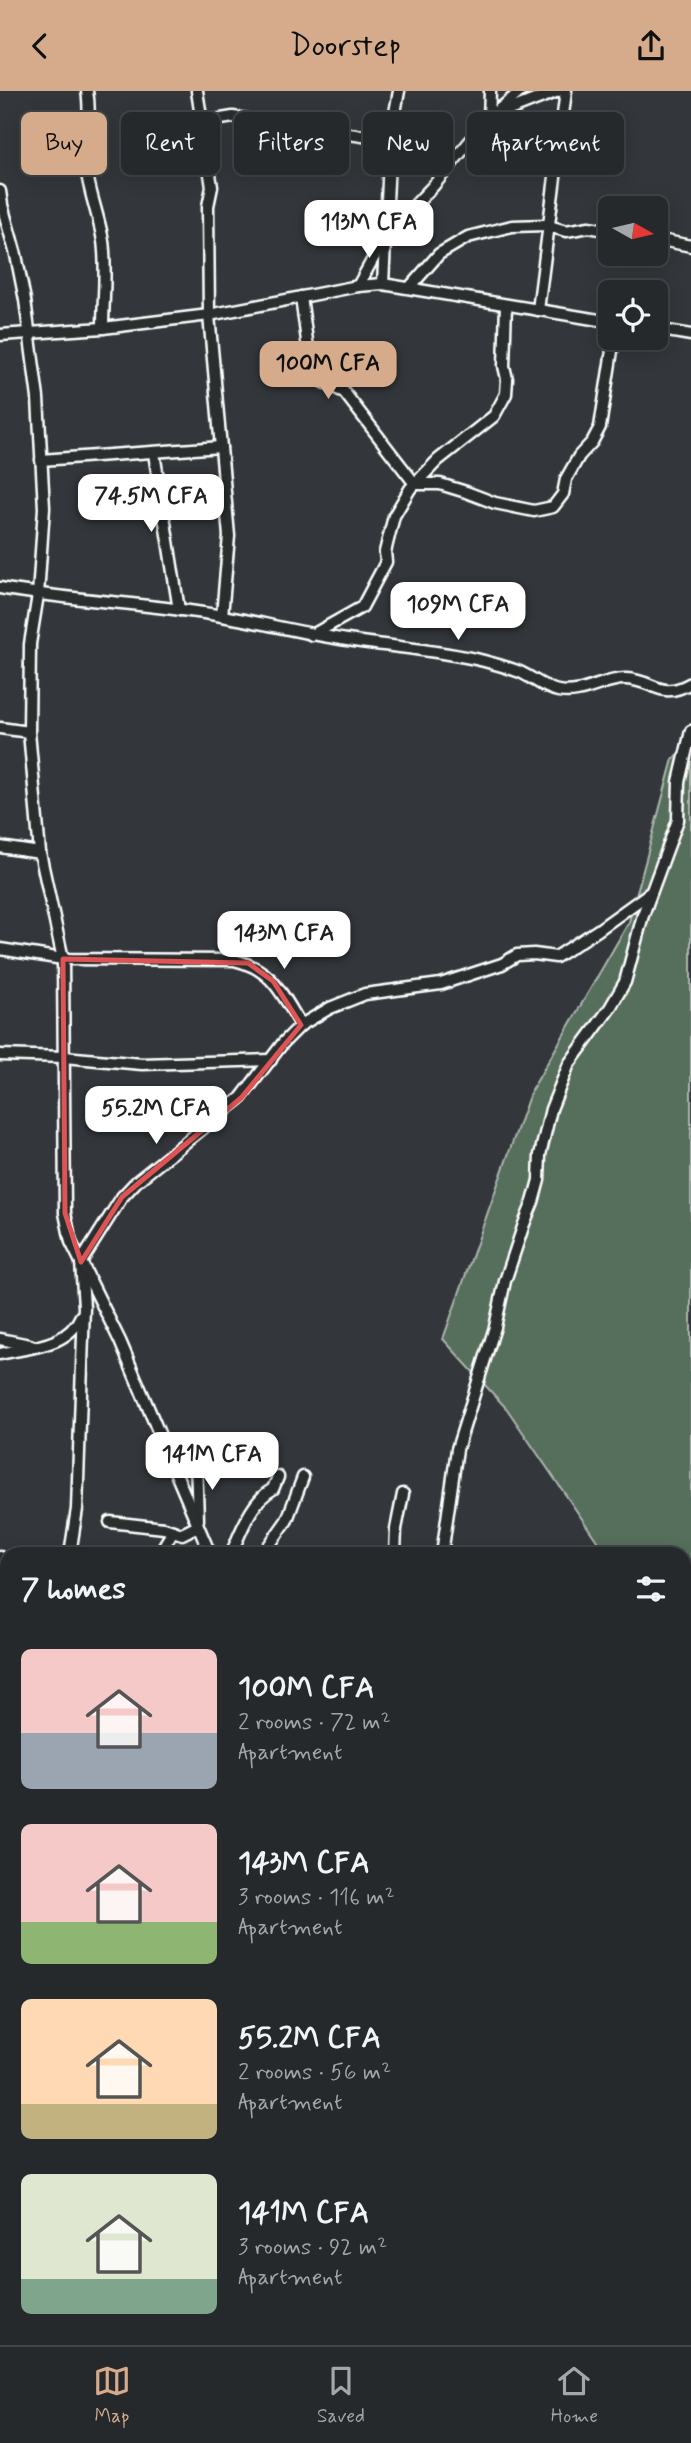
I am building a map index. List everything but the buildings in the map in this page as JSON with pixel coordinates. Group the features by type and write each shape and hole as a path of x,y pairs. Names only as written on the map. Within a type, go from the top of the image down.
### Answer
{"street":[{"path":"87,91 90,113 86,165 105,258 103,328"},
{"path":"197,91 201,112"},
{"path":"395,112 399,91"},
{"path":"489,112 490,91"},
{"path":"495,112 521,91"},
{"path":"502,112 558,91"},
{"path":"538,310 566,91"},
{"path":"220,119 233,117 363,136"},
{"path":"358,286 385,237 467,144"},
{"path":"210,175 209,315 229,536 222,616"},
{"path":"383,284 388,175"},
{"path":"0,191 1,205 16,255 38,398 44,508 38,594 30,644 29,732 40,853 63,959 65,1213 71,1242 120,1341 207,1547"},
{"path":"410,287 439,254 468,237 512,226 549,226 566,231 589,227 598,229"},
{"path":"668,241 691,246"},
{"path":"0,335 103,328 209,315 358,286 383,284 598,320"},
{"path":"301,297 311,370 320,380 344,392 415,484"},
{"path":"312,635 362,607 386,562 385,552 394,516 415,484 439,460 494,416 506,394 506,305"},
{"path":"668,331 691,335"},
{"path":"415,484 440,484 495,503 534,511 553,506 563,494 566,479 579,456 592,442 600,427 612,350"},
{"path":"41,460 221,447"},
{"path":"154,453 179,610"},
{"path":"0,588 222,616 312,635 483,661 521,673 559,691 583,689 622,678 664,691 672,691 691,683"},
{"path":"0,728 29,732"},
{"path":"443,1547 457,1449 495,1327 505,1281 533,1202 551,1109 569,1065 610,1008 625,982 651,892 678,820 679,782 691,731"},
{"path":"0,847 40,853"},
{"path":"70,1547 77,1509 84,1307 80,1262 122,1197 137,1181 241,1098 283,1043 301,1025 330,1008 365,994 441,984 502,964 517,955 556,957 651,892"},
{"path":"0,949 63,959 234,960 248,963 261,969 273,981 301,1025"},
{"path":"0,1055 142,1064 271,1060"},
{"path":"0,1354 48,1344 65,1337 75,1327 84,1307"},
{"path":"0,1339 34,1346"},
{"path":"196,1460 198,1525"},
{"path":"234,1547 249,1515 265,1494 273,1489 278,1477"},
{"path":"268,1547 287,1520 303,1477"},
{"path":"395,1547 396,1529 404,1494"},
{"path":"110,1522 182,1534 198,1525"},
{"path":"163,1547 173,1531"}],"highlighted area":[{"path":"63,959 248,963 273,981 301,1025 241,1098 122,1197 81,1262 65,1213"}],"green space":[{"path":"691,739 691,1547 601,1547 507,1409 443,1339 530,1093 629,922 673,759"}]}
